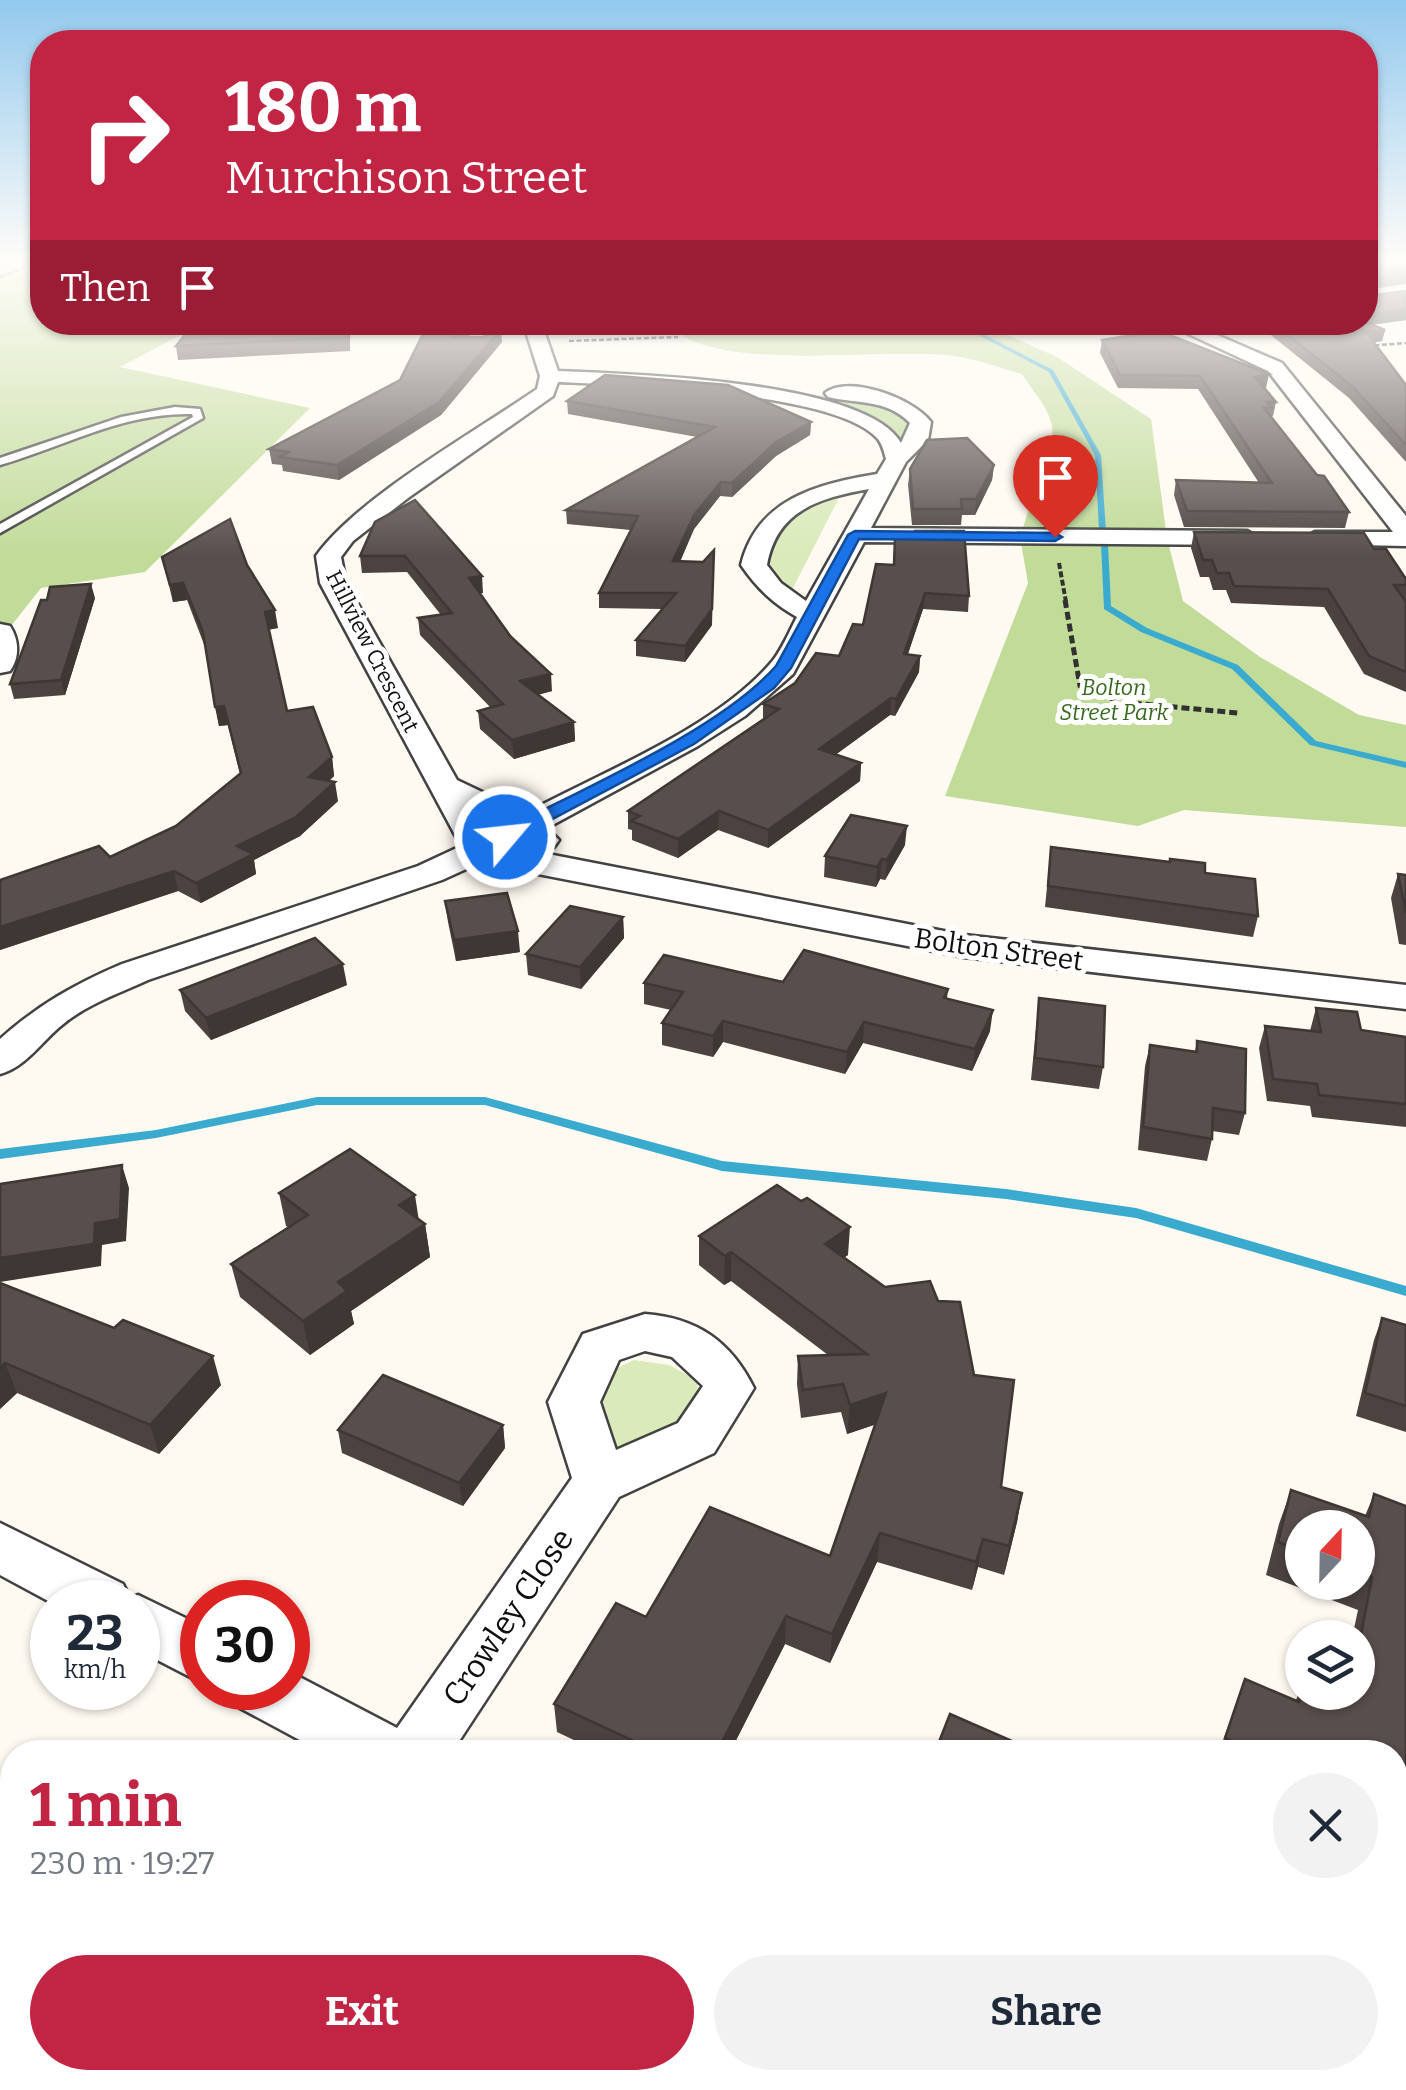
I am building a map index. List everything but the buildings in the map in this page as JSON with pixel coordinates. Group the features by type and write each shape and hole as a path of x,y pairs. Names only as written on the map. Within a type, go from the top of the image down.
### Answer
{"street":[{"path":"0,1061 51,1014 134,972 364,896 484,848 688,740 736,710 783,668 891,470 921,430 921,422 907,408 856,394 772,395 550,376 546,361"},
{"path":"1257,361 1274,368 1406,532"},
{"name":"Hillview Crescent","path":"484,848 464,828 446,787 333,583 328,556 344,536 400,493 532,404 546,392 550,376"},
{"path":"772,395 874,424 890,440 891,470"},
{"path":"811,614 780,598 767,586 754,565 760,536 784,511 891,470"},
{"path":"855,535 1406,539"},
{"path":"0,632 4,647 0,665"},
{"path":"446,787 525,826"},
{"name":"Bolton Street","path":"525,826 553,849 597,873"},
{"name":"Bolton Street","path":"484,848 507,858 964,946 1406,996"},
{"name":"Crowley Close","path":"425,1740 600,1481"},
{"path":"0,1547 62,1580"},
{"path":"302,1710 358,1740"}],"lane":[{"path":"0,462 148,414 175,408 196,410 198,418 0,529"}],"path":[{"path":"1055,537 1080,686 1121,702 1238,713"}],"green space":[{"path":"0,361 132,361 120,367 310,408 145,572 41,588 0,640"},
{"name":"Bolton Street Park","path":"976,361 1062,361 1151,419 1167,538 1183,601 1260,657 1359,715 1406,725 1406,827 1184,810 1138,826 945,796 1028,583 1020,537 1052,428 1047,412 1022,374"},
{"path":"840,395 892,409 913,427 910,440 896,446 898,437 879,422 802,396"},
{"path":"843,490 792,590 770,582 760,558 794,511"},
{"path":"634,1360 669,1365 697,1380 699,1409 680,1430 611,1456 594,1409 605,1374"}],"waterway":[{"path":"1030,361 1051,371 1098,455 1103,530"},
{"path":"1104,545 1107,607 1144,630 1235,667 1313,743 1406,765"},
{"path":"0,1154 156,1134 317,1101 485,1101 722,1166 1006,1194 1136,1213 1406,1291"}],"route":[{"path":"505,837 688,740 768,684 783,668 855,535 1055,537"}]}
